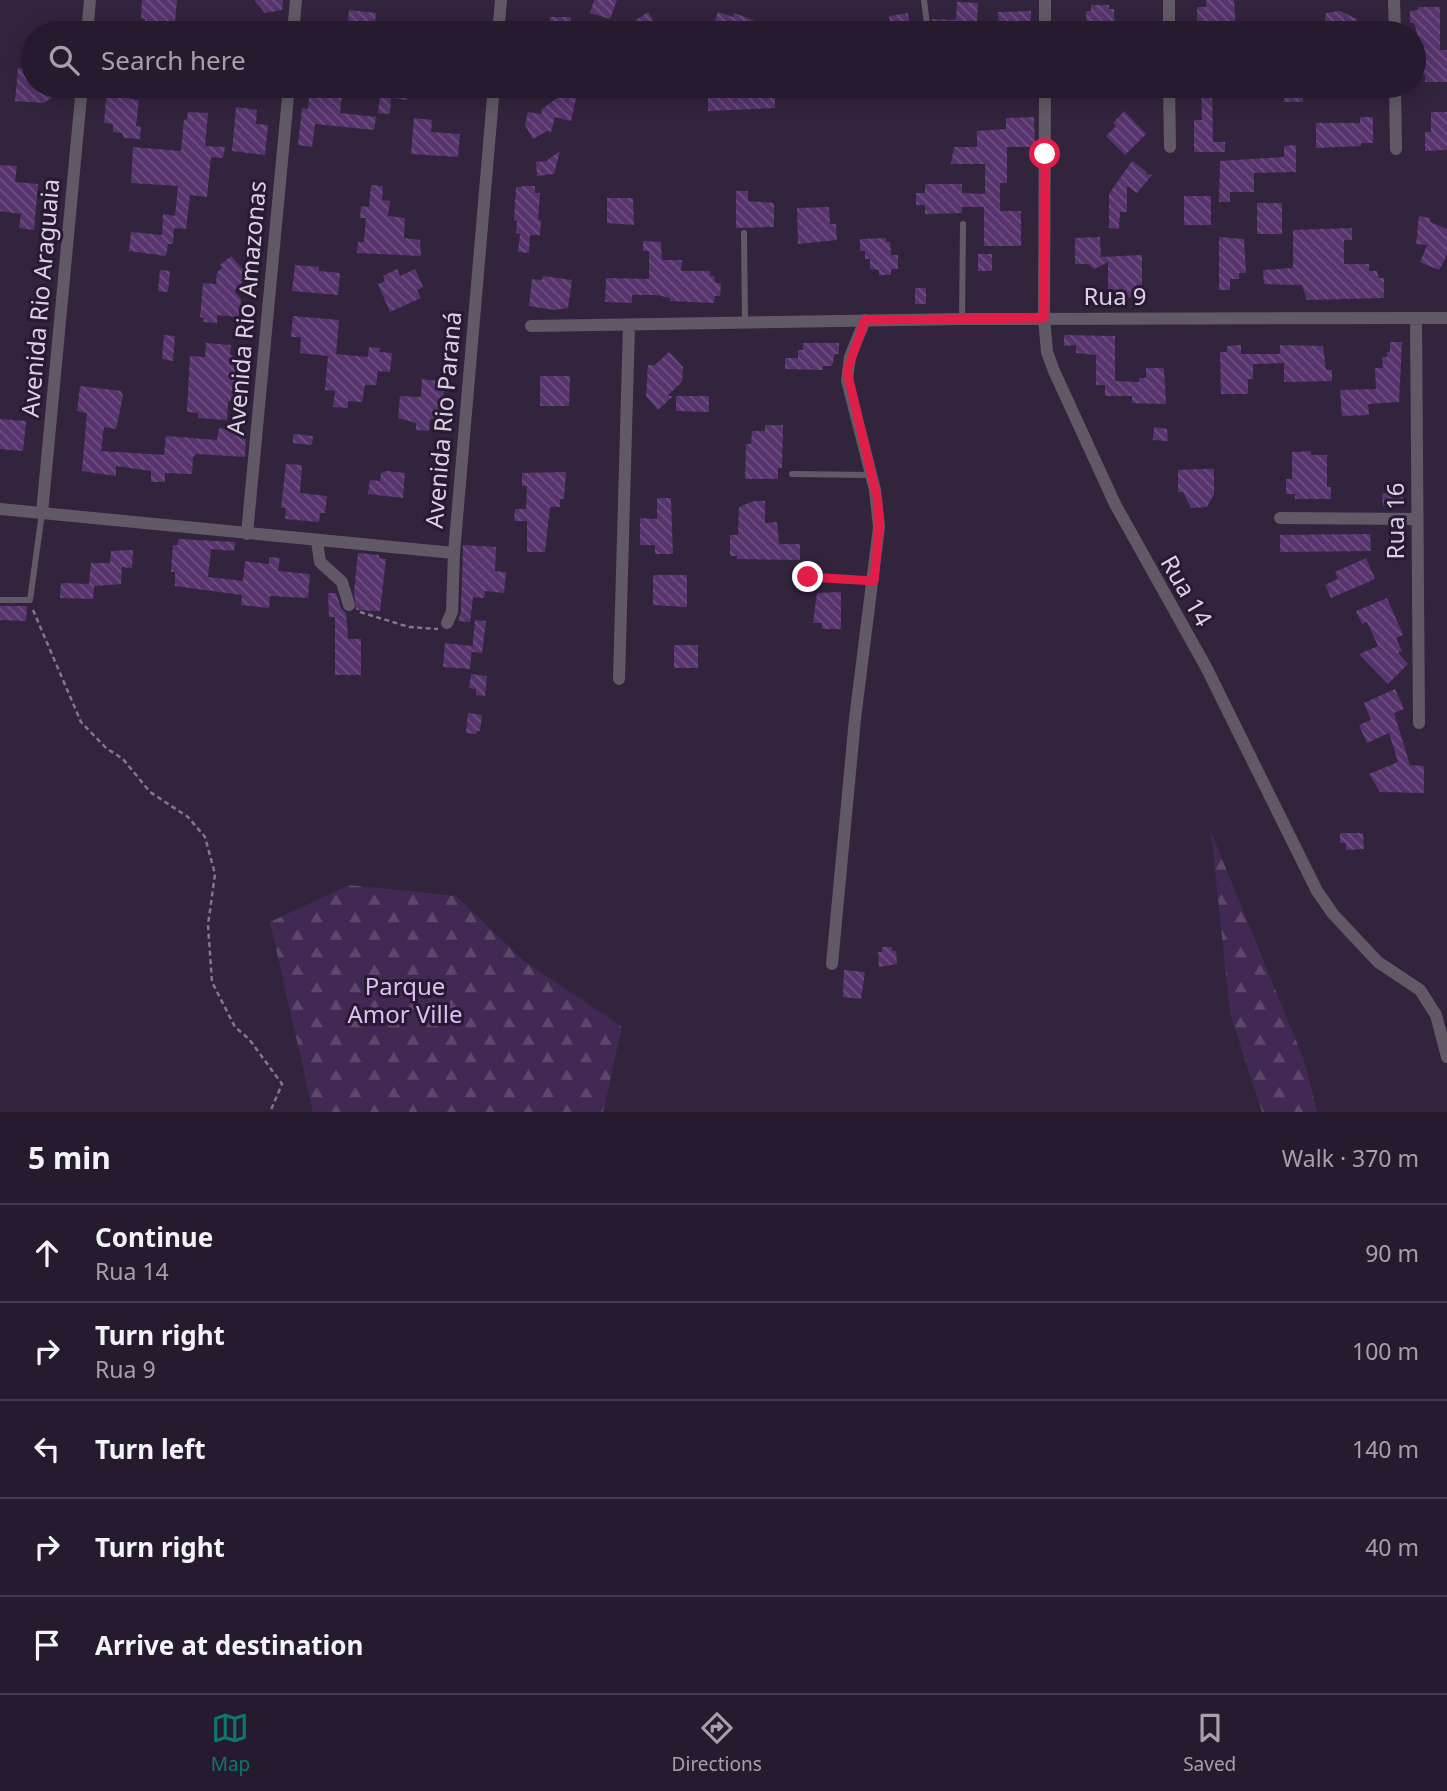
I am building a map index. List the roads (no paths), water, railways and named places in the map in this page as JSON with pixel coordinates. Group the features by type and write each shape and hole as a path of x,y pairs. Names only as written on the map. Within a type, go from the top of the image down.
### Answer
{"street":[{"path":"88,21 90,0"},
{"path":"294,21 296,0"},
{"path":"499,21 501,0"},
{"path":"1045,0 1045,21"},
{"path":"1169,0 1169,21"},
{"path":"1394,0 1395,21"},
{"name":"Avenida Rio Araguaia","path":"42,513 81,98"},
{"name":"Avenida Rio Amazonas","path":"247,534 288,98"},
{"name":"Avenida Rio Paraná","path":"0,509 454,553 493,98"},
{"name":"Rua 14","path":"1045,98 1044,318 1047,352 1054,371 1115,504 1206,667 1317,891 1333,914 1378,962 1420,990 1436,1015 1447,1057"},
{"path":"1169,98 1170,147"},
{"path":"1395,98 1396,149"},
{"name":"Rua 9","path":"531,326 1044,318 1447,318"},
{"name":"Rua 16","path":"1416,318 1419,723"},
{"path":"832,964 855,719 874,581 879,514 847,371 865,320"},
{"path":"619,679 629,325"},
{"path":"1280,518 1416,519"},
{"path":"317,541 320,562 342,582 349,605"},
{"path":"447,624 452,612 454,553"}],"lane":[{"path":"924,0 927,21"},
{"path":"962,319 963,224"},
{"path":"744,233 745,322"},
{"path":"792,474 872,475"},
{"path":"0,600 30,600 42,513"},
{"path":"808,577 874,581"}],"park label":[{"name":"Parque Amor Ville","path":"405,1001"}]}
